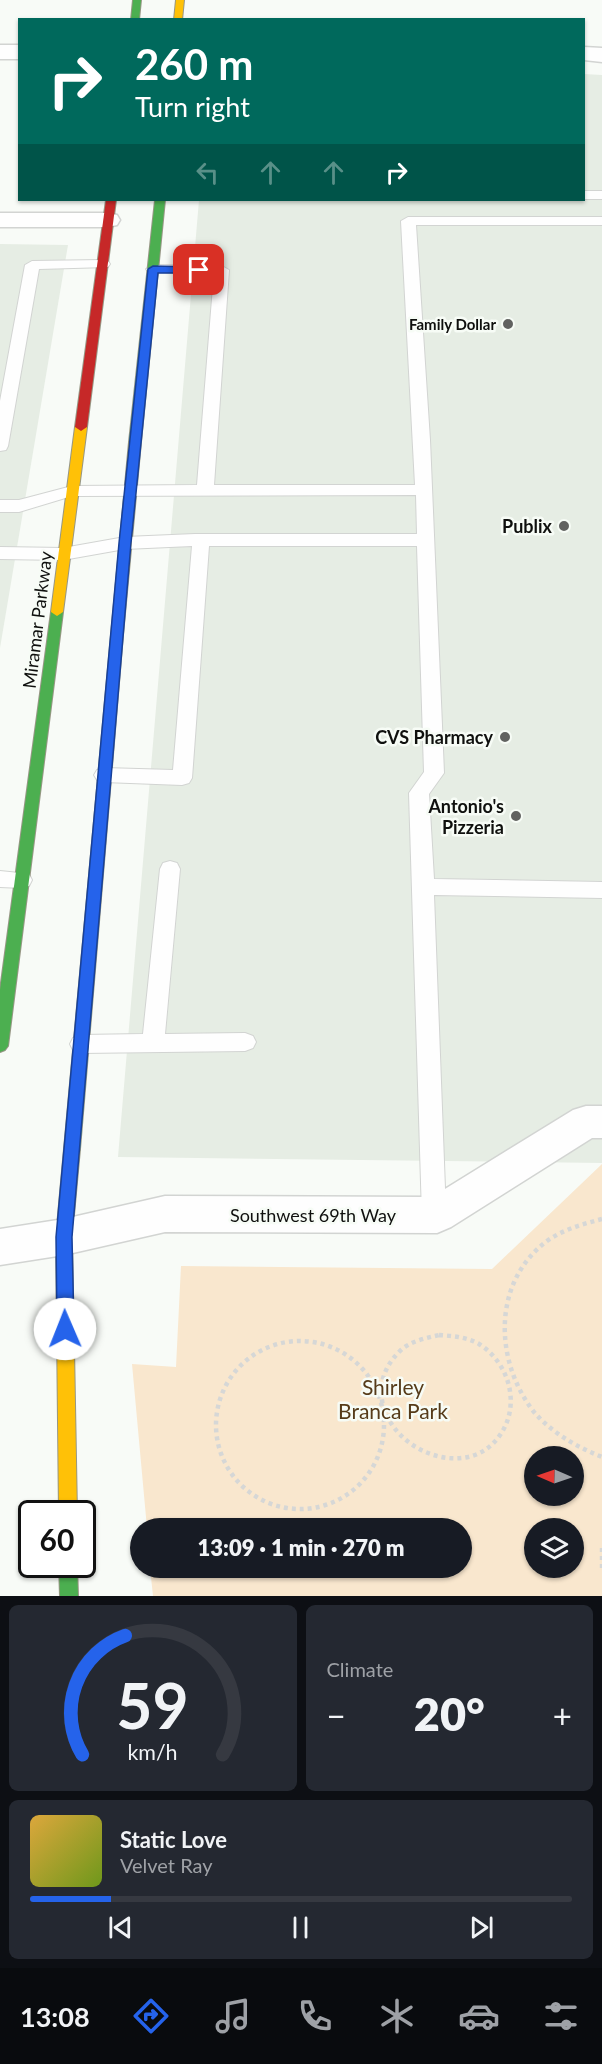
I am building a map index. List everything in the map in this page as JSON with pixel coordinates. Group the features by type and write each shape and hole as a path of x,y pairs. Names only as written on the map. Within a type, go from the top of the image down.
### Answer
{"main road":[{"path":"135,18 137,0"},
{"path":"178,18 180,0"},
{"path":"68,1500 64,1237 125,543 160,201"},
{"name":"Miramar Parkway","path":"0,1046 110,210"},
{"path":"68,1578 69,1596"}],"street":[{"path":"0,52 18,52"},
{"path":"585,54 602,55"},
{"path":"0,220 110,210"},
{"path":"434,1215 586,1122 602,1122"},
{"name":"Southwest 69th Way","path":"0,1247 64,1237 165,1214 434,1215"}],"lane":[{"path":"585,195 602,195"},
{"path":"434,1215 419,793 434,773 424,490 408,220 602,221"},
{"path":"0,446 32,265 102,264"},
{"path":"153,269 222,270 204,489"},
{"path":"0,506 19,506 72,491 130,489 424,490"},
{"path":"0,554 63,554 125,543 425,540"},
{"path":"104,775 182,778 201,541"},
{"path":"153,1044 170,869"},
{"path":"0,879 21,879"},
{"path":"424,887 602,890"},
{"path":"81,1044 245,1042"}],"path":[{"path":"602,1219 585,1221 549,1238 523,1263 506,1298 502,1337 510,1377 512,1399 509,1419 500,1437 484,1451 465,1459 444,1460 423,1455 405,1443 391,1426 383,1408 383,1401 369,1376 348,1356 322,1344 294,1342 266,1349 242,1364 225,1386 215,1413 216,1442 228,1469 245,1488 268,1502 294,1508 321,1506 346,1497 366,1479 380,1457 387,1428 383,1408 382,1387 388,1367 401,1350 418,1340 439,1335 460,1336 481,1345 497,1360 510,1377 536,1414 572,1445 602,1457"},
{"path":"602,1548 602,1569"}],"shaded area":[{"path":"585,74 602,75 602,1163 118,1157 199,201 585,201"},
{"path":"0,244 68,245 0,648"}],"green space":[{"name":"Shirley Branca Park","path":"602,1164 602,1596 153,1596 151,1578 472,1578 472,1518 146,1518 132,1364 176,1367 181,1266 492,1269"}],"traffic: fast":[{"path":"135,18 137,0"},
{"path":"135,442 160,201"},
{"path":"0,1046 57,612"},
{"path":"72,1149 117,635"},
{"path":"68,1578 69,1596"}],"traffic: slow":[{"path":"178,18 180,0"},
{"path":"57,612 81,427"},
{"path":"117,635 135,442"},
{"path":"68,1500 64,1237 72,1149"}],"traffic: jam":[{"path":"81,427 111,201"}],"place":[{"name":"Family Dollar","path":"508,324"},
{"name":"Publix","path":"564,526"},
{"name":"CVS Pharmacy","path":"505,737"},
{"name":"Antonio's Pizzeria","path":"516,816"}],"route":[{"path":"65,1329 64,1237 125,543 153,269 199,270"}]}
